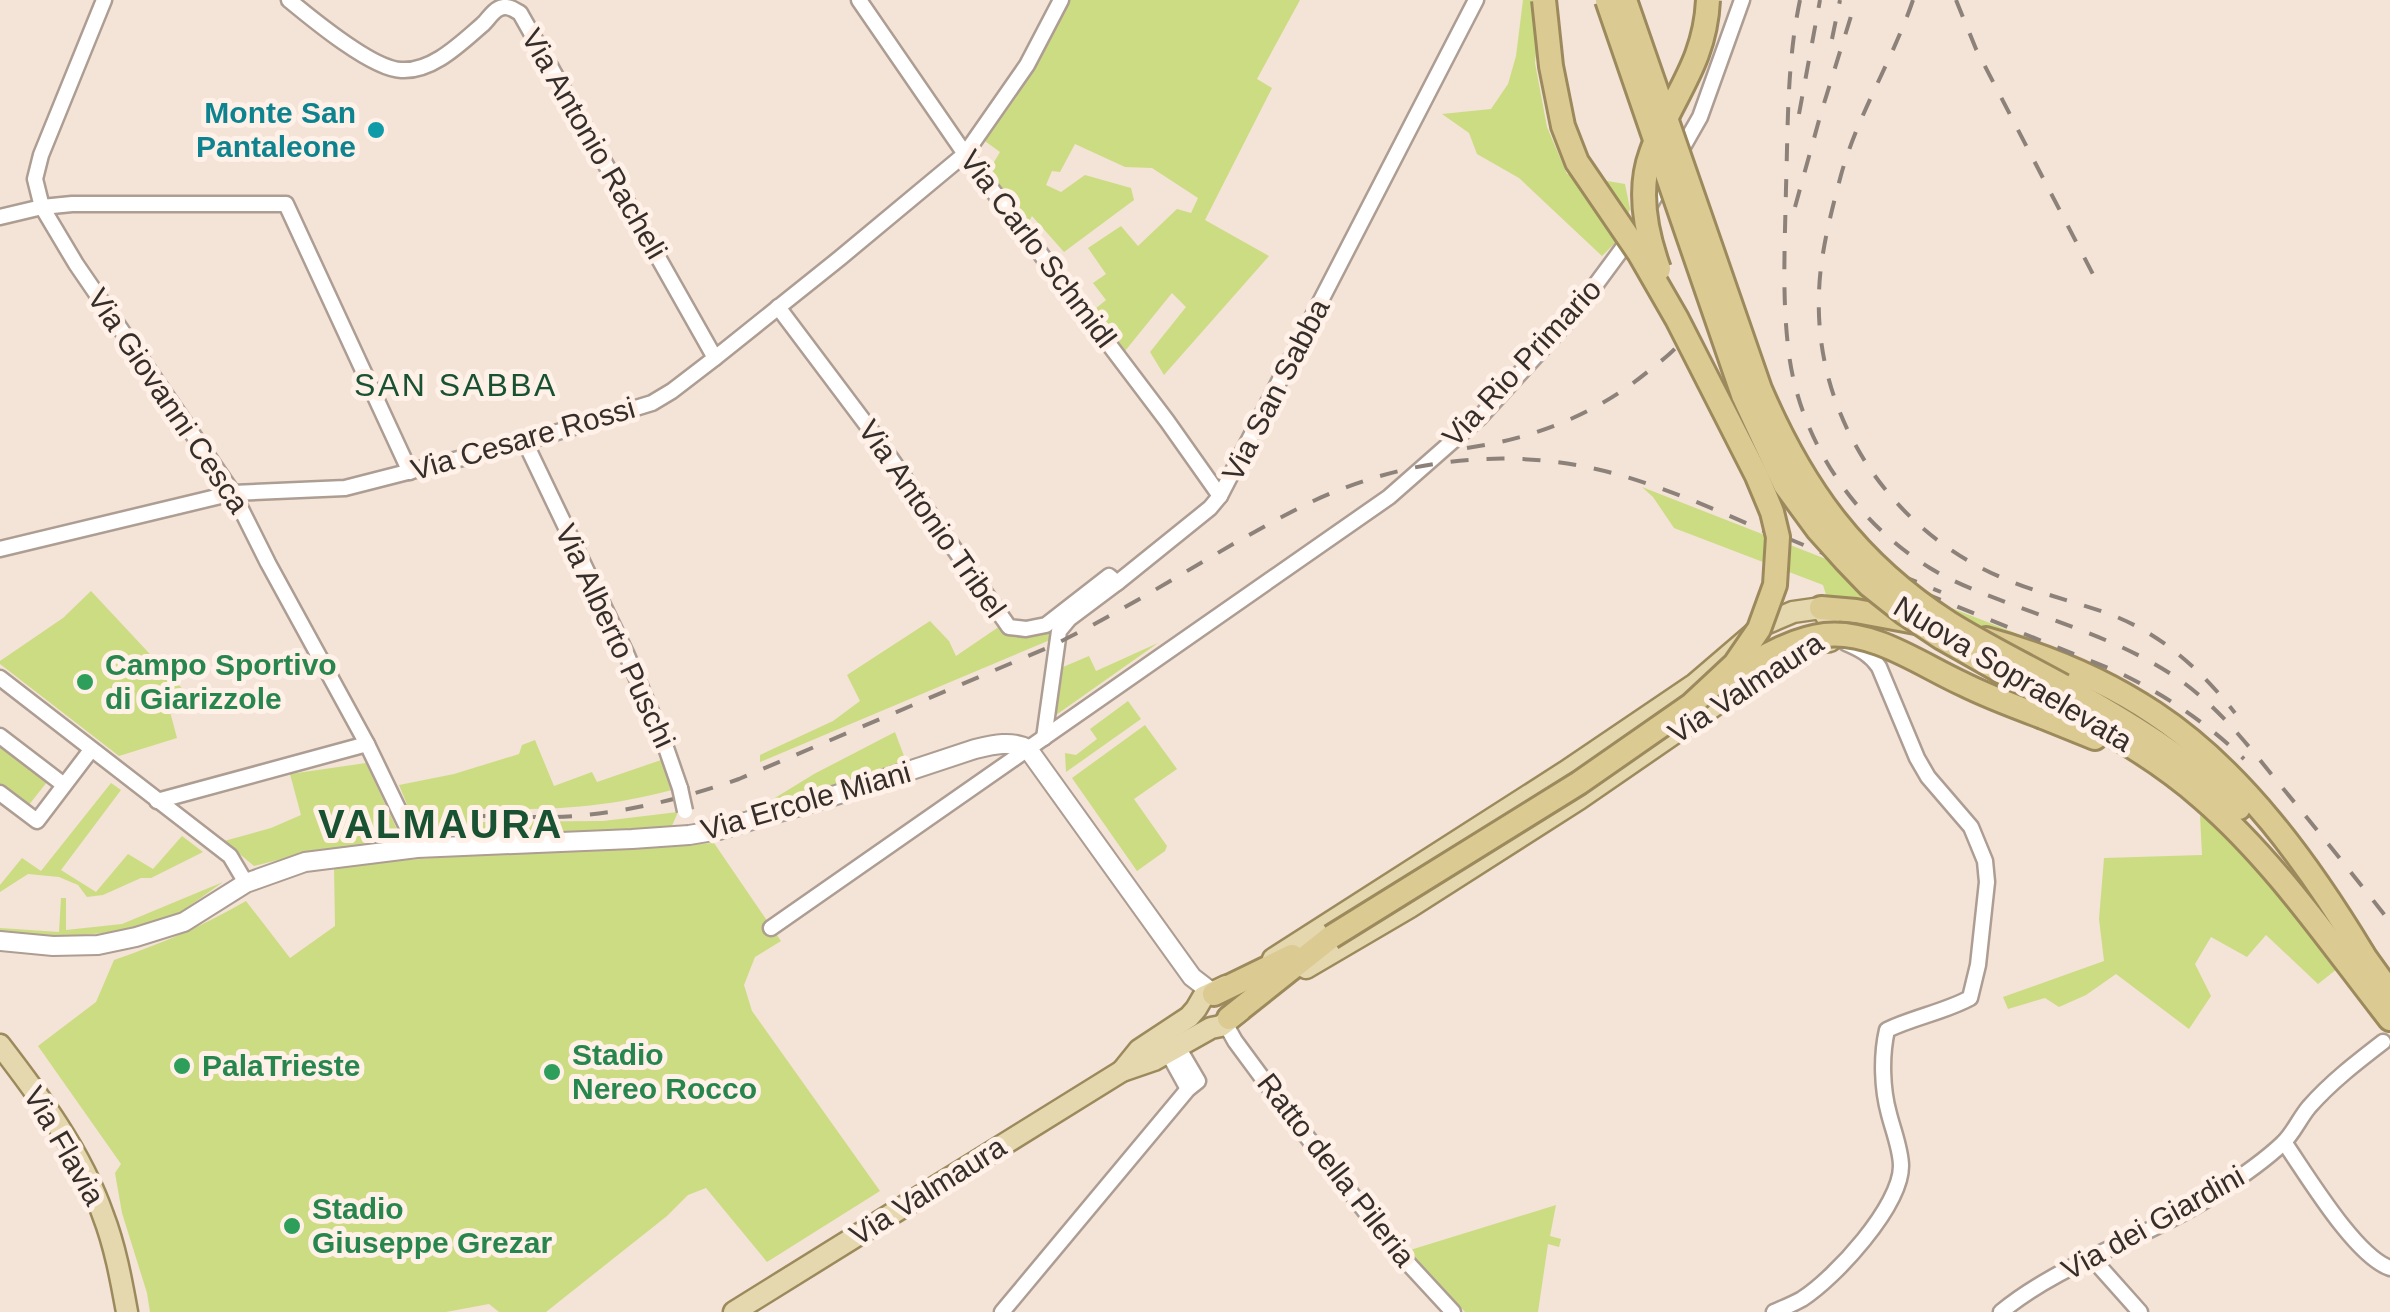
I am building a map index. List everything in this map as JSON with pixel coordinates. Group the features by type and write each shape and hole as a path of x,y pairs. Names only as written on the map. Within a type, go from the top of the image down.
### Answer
{"highway":[{"path":"1203,1002 1331,937 1578,783 1691,705 1735,664 1759,630 1768,609 1775,585 1778,537 1772,512 1677,320 1577,162 1563,126 1544,0"},
{"name":"Nuova Sopraelevata","path":"1607,0 1743,395 1786,486 1818,530 1869,584 1942,638 2054,702 2148,735 2219,788 2283,854 2390,992"},
{"name":"Nuova Sopraelevata","path":"1626,0 1760,389 1801,474 1833,520 1885,575 1996,650 2054,702"},
{"path":"1677,320 1654,257 1644,192 1651,152 1696,59 1706,27 1708,0"},
{"path":"1820,608 1915,622 2010,646 2070,668 2156,714 2193,742 2265,815 2334,906 2363,954"},
{"path":"1720,680 1789,644 1837,634 1884,645 1988,696 2054,702 2097,738 2241,835 2270,866 2387,1030"},
{"path":"1222,1023 1331,937"}],"main road":[{"name":"Via Valmaura","path":"734,1312 1122,1071 1154,1060 1222,1023 1318,960 1426,897 1611,778 1784,658 1810,645 1830,641 1830,622 1820,608 1793,612 1765,624 1695,684 1594,752 1203,1002 1139,1050 1122,1071"},
{"path":"1220,995 1228,1002 1230,1008 1222,1023 1201,1023 1197,1018 1203,1002 1220,995"},
{"name":"Via Flavia","path":"0,1044 38,1094 89,1180 118,1262 126,1312"}],"street":[{"name":"Via Giovanni Cesca","path":"104,0 41,155 35,179 42,207 76,264 233,493 367,744 417,848"},
{"name":"Via Antonio Racheli","path":"289,0 348,45 399,70 440,59 499,8 510,7 520,13 715,358"},
{"name":"Via Carlo Schmidl","path":"859,0 966,154 1220,496"},
{"name":"Via Cesare Rossi","path":"0,549 233,493 345,488 525,442 652,403 715,358 966,154 1027,65 1061,0"},
{"name":"Via San Sabba","path":"1044,738 1059,630 1220,496 1476,0"},
{"name":"Via Rio Primario","path":"771,928 1372,510 1480,417 1574,314 1623,250 1700,117 1742,0"},
{"path":"0,217 42,207 102,203 286,204 410,472"},
{"name":"Via Antonio Tribel","path":"778,307 875,436 1009,627 1039,628 1109,576 1118,584"},
{"name":"Via Alberto Puschi","path":"525,442 664,742 680,788 689,836"},
{"path":"1774,1312 1820,1284 1883,1216 1892,1200 1902,1165 1885,1095 1887,1030 1970,998 1986,882 1980,846 1971,827 1928,777 1917,758 1879,667 1861,650 1830,641"},
{"path":"0,678 230,856 246,884"},
{"path":"0,736 64,786"},
{"path":"157,800 367,744"},
{"name":"Via Ercole Miani","path":"0,940 53,946 98,945 136,937 184,922 246,884 306,862 417,848 689,836 749,822 975,749 1018,744 1028,749"},
{"path":"1028,749 1192,978 1203,1002"},
{"path":"0,794 37,821 91,750"},
{"path":"1594,752 1612,764 1611,778"},
{"name":"Ratto della Pileria","path":"1222,1023 1393,1247 1453,1312"},
{"name":"Via dei Giardini","path":"2001,1312 2019,1307 2091,1257 2212,1196 2284,1142 2307,1109 2387,1030"},
{"path":"1002,1312 1193,1085 1173,1050"},
{"path":"2284,1142 2355,1242 2370,1257 2390,1268"},
{"path":"2091,1257 2140,1312"}],"green space":[{"path":"1067,0 1300,0 1257,79 1272,88 1205,220 1269,256 1164,375 1150,352 1186,307 1172,293 1125,351 1095,309 1106,300 1093,283 1106,274 1088,248 1121,226 1138,246 1177,209 1191,213 1198,198 1152,168 1125,167 1075,144 1060,172 1052,171 1046,185 1061,192 1085,175 1131,188 1134,200 1064,252 1032,216 1026,227 988,172 1000,152 982,139 1034,66"},
{"path":"1523,0 1553,0 1539,21 1535,63 1547,127 1567,174 1625,184 1630,209 1617,241 1602,256 1519,178 1477,154 1469,133 1442,114 1491,109 1508,84"},
{"path":"1642,487 2074,656 1923,616 1828,601 1823,585 1674,528"},
{"name":"Campo Sportivo di Giarizzole","path":"91,591 190,697 168,704 177,738 119,756 0,664 63,618"},
{"path":"930,621 949,641 956,656 1000,626 1026,636 1053,628 1050,640 760,762 760,755 833,721 860,701 847,675"},
{"path":"1158,643 1056,715 1063,667 1089,656 1096,671"},
{"path":"1128,701 1141,719 1066,772 1065,753 1076,755 1097,739 1090,729"},
{"path":"1145,725 1177,769 1134,799 1167,846 1137,871 1072,778"},
{"path":"895,732 907,764 738,817 696,825 770,801"},
{"path":"535,740 554,786 592,772 597,782 664,759 672,790 578,807 482,809 482,822 603,821 678,812 671,828 421,838 399,785 454,774 519,754 522,745"},
{"path":"0,746 47,782 28,806 0,785"},
{"path":"366,763 401,838 254,866 224,841 301,815 290,774"},
{"path":"111,783 121,790 61,870 96,892 128,854 153,869 182,836 203,852 151,878 141,878 103,895 87,897 78,885 59,877 28,874 0,892 0,885 22,858 41,871"},
{"path":"2200,815 2256,867 2337,969 2318,984 2266,935 2247,957 2211,937 2195,964 2211,996 2189,1029 2116,974 2086,995 2059,1007 2045,998 2008,1009 2003,997 2104,961 2099,919 2104,858 2202,855"},
{"name":"Stadio Nereo Rocco","path":"714,843 781,941 755,957 744,985 752,1011 880,1191 767,1262 706,1188 688,1195 546,1312 499,1312 489,1304 446,1312 150,1312 122,1213 115,1173 121,1164 38,1046 96,1002 114,960 181,934 246,901 290,958 335,926 334,866 482,854"},
{"path":"223,882 181,912 133,930 73,936 0,934 0,928 59,932 61,898 66,898 66,930 122,924"},
{"path":"1556,1205 1550,1236 1561,1239 1559,1247 1548,1244 1538,1312 1465,1312 1407,1251"}],"railway":[{"path":"1800,0 1789,93 1786,326 1803,412 1834,473 1877,526 1930,568 1976,591 2115,644 2193,690 2248,746 2390,922"},
{"path":"1799,114 1820,0"},
{"path":"1832,39 1840,0"},
{"path":"1795,207 1856,0"},
{"path":"1913,0 1848,152 1824,249 1819,293 1821,339 1830,383 1846,426 1867,465 1895,501 1927,532 1964,558 2005,579 2131,623 2195,669 2235,713"},
{"path":"1956,0 1976,49 2097,282"},
{"path":"1467,448 1517,438 1565,422 1630,385 1680,343"},
{"path":"482,816 605,813 739,779 1047,648 1299,508 1377,477 1417,467 1499,459 1582,466 1659,488 1764,531"},
{"path":"1787,538 1825,554"},
{"path":"1900,575 1941,592"},
{"path":"1924,593 2118,672 2200,721 2244,759"}],"place":[{"name":"Monte San Pantaleone","path":"376,130"},
{"name":"Campo Sportivo di Giarizzole","path":"85,682"},
{"name":"PalaTrieste","path":"182,1066"},
{"name":"Stadio Nereo Rocco","path":"552,1072"},
{"name":"Stadio Giuseppe Grezar","path":"292,1226"}],"district":[{"name":"SAN SABBA","path":"456,385"},
{"name":"VALMAURA","path":"441,824"}]}
